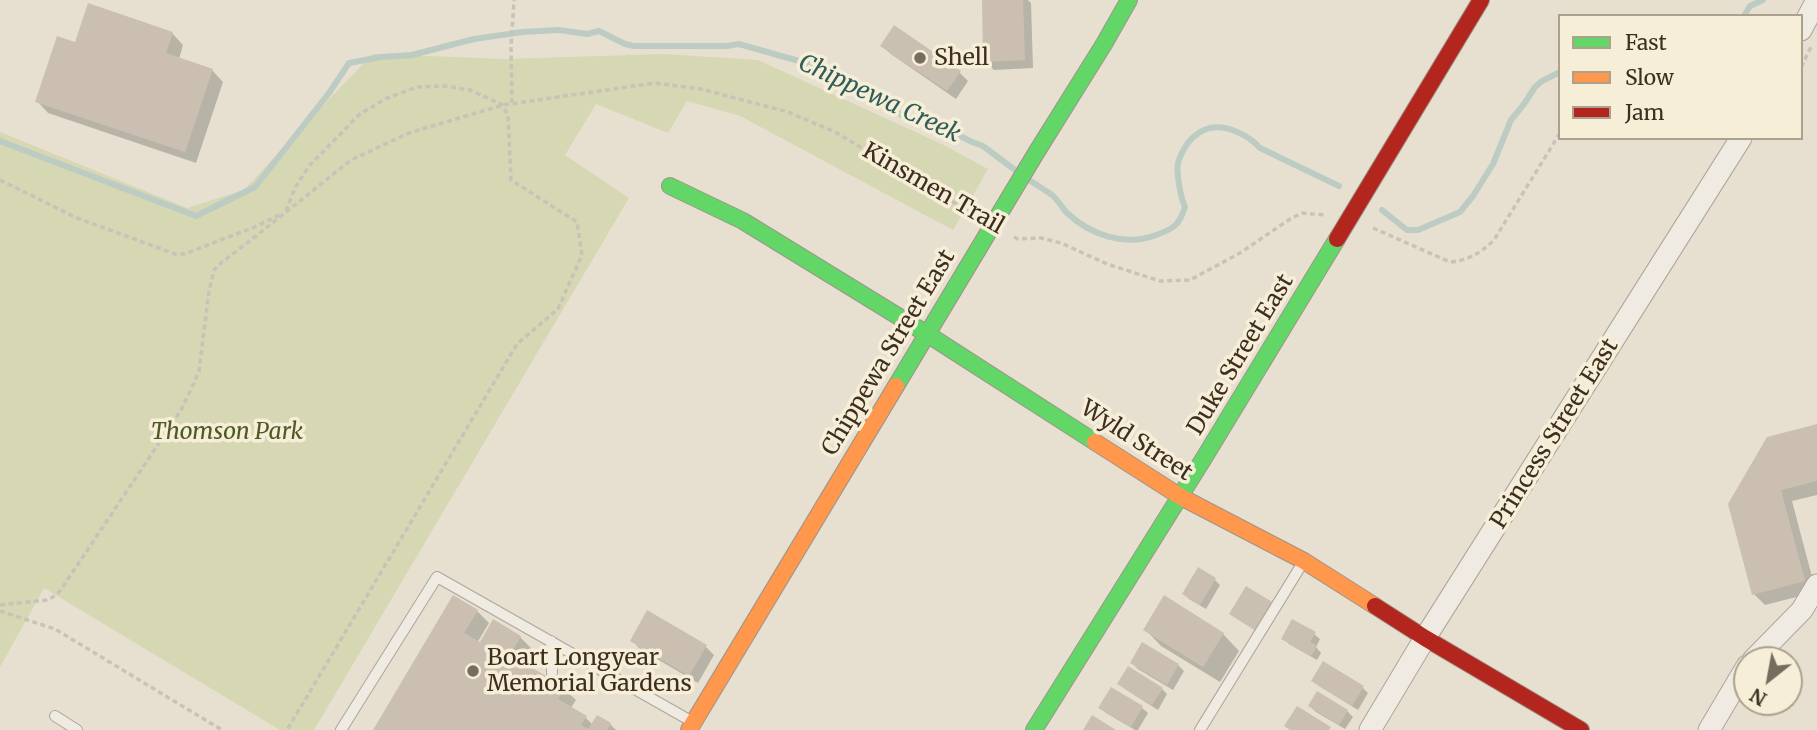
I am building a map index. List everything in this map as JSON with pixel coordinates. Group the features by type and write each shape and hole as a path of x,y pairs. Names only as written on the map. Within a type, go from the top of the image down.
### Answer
{"street":[{"name":"Chippewa Street East","path":"692,726 1129,0"},
{"name":"Duke Street East","path":"1034,730 1181,498 1481,0"},
{"path":"1803,26 1816,0"},
{"path":"1104,44 1105,9"},
{"name":"Princess Street East","path":"1370,730 1425,638 1740,140"},
{"name":"Wyld Street","path":"670,186 743,222 927,334 1181,498 1304,561 1425,638 1581,730"},
{"path":"1767,646 1802,610 1817,584"},
{"path":"1709,730 1733,690"}],"lane":[{"path":"1200,730 1304,561"},
{"path":"341,730 437,577 551,641 692,726"},
{"path":"551,641 552,673"},
{"path":"55,716 77,730"}],"path":[{"path":"512,104 514,0"},
{"name":"Kinsmen Trail","path":"285,212 351,160 409,133 503,105 655,83 701,89 748,101 788,112 835,132 1018,239 1041,238 1062,243 1107,264 1160,281 1190,280 1240,253 1302,213 1350,220 1450,262 1463,261 1482,252 1494,240 1558,136"},
{"path":"0,605 46,600 60,591 181,410 199,371 209,290 214,270 220,262 285,212 295,188 309,166 360,114 387,98 417,87 444,86 470,90 503,105 508,116 511,180 577,222 582,255 558,309 517,344 287,730"},
{"path":"0,180 77,218 175,254 184,254 256,227 285,212"},
{"path":"0,611 55,629 222,730"}],"green space":[{"name":"Thomson Park","path":"373,54 506,59 663,54 758,60 944,145 988,169 953,230 740,116 687,101 668,133 596,104 565,155 629,198 314,730 280,730 44,588 0,667 0,132 187,208 244,190"}],"building":[{"path":"982,0 1023,0 1025,60 983,62"},
{"path":"88,3 173,32 166,53 213,69 185,152 35,102 57,36 75,42"},
{"name":"Shell","path":"894,25 961,71 947,91 880,46"},
{"path":"1817,424 1817,481 1781,490 1805,581 1752,595 1728,504 1767,437"},
{"path":"1198,567 1216,578 1200,605 1182,594"},
{"path":"1246,586 1274,603 1256,631 1229,614"},
{"name":"Boart Longyear Memorial Gardens","path":"453,595 478,610 464,633 480,642 493,619 521,636 510,655 565,687 558,699 587,716 581,725 588,729 597,715 611,723 607,730 373,730"},
{"path":"1164,595 1224,633 1203,667 1143,630"},
{"path":"647,610 707,645 689,676 630,641"},
{"path":"1292,619 1316,632 1310,642 1317,646 1311,656 1281,639"},
{"path":"1142,642 1179,664 1167,685 1130,663"},
{"path":"1323,661 1364,686 1352,706 1311,681"},
{"path":"1128,666 1163,688 1152,705 1117,684"},
{"path":"1111,687 1143,706 1131,727 1098,708"},
{"path":"1317,691 1348,710 1339,725 1308,706"},
{"path":"1297,706 1331,727 1329,730 1290,730 1284,726"},
{"path":"1092,715 1116,730 1083,730"}],"waterway":[{"name":"Chippewa Creek","path":"1745,14 1750,6 1763,0"},
{"name":"Chippewa Creek","path":"0,141 196,216 255,187 329,93 349,63 412,55 474,39 523,32 559,30 587,34 599,31 634,46 739,44 820,67 903,116 943,127 983,146 1015,170"},
{"name":"Chippewa Creek","path":"1382,210 1407,230 1418,230 1460,212 1493,164 1511,120 1535,87 1558,73"},
{"name":"Chippewa Creek","path":"1029,180 1052,195 1066,212 1086,227 1108,237 1132,240 1162,233 1178,223 1185,207 1179,185 1178,163 1193,137 1208,129 1227,128 1241,134 1260,148 1339,186"}],"traffic: fast":[{"path":"896,386 1129,0"},
{"path":"670,186 743,221 927,334 1095,442"},
{"path":"1034,730 1337,239"}],"traffic: slow":[{"path":"689,730 896,386"},
{"path":"1095,442 1181,497 1304,561 1375,606"}],"traffic: jam":[{"path":"1337,239 1481,0"},
{"path":"1375,606 1581,730"}],"place":[{"name":"Shell","path":"920,58"},
{"name":"Boart Longyear Memorial Gardens","path":"473,671"}]}
